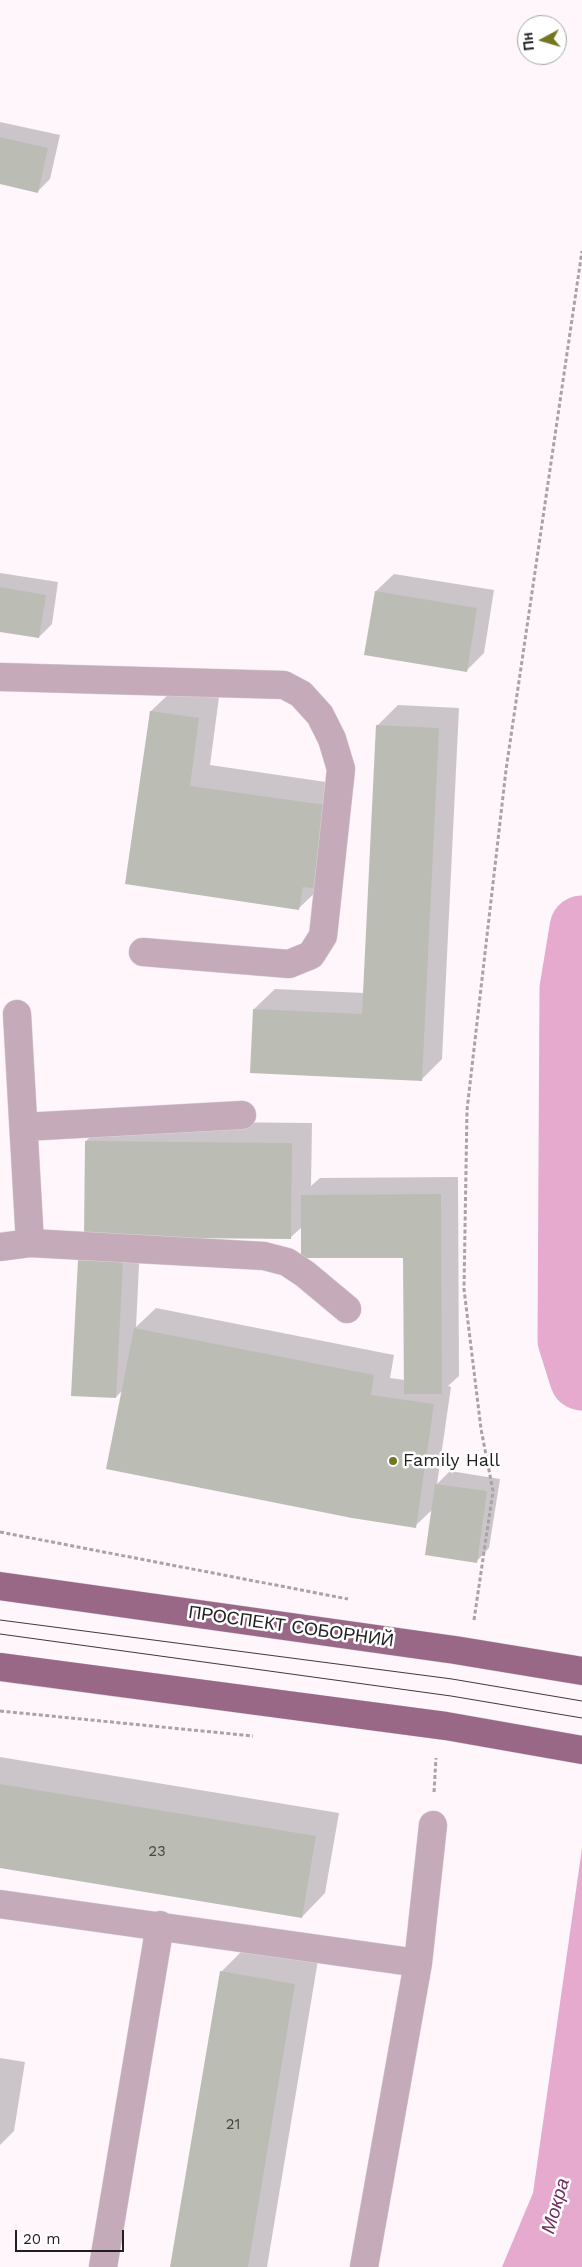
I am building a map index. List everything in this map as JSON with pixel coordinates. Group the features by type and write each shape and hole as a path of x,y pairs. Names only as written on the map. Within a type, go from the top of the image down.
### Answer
{"main road":[{"name":"ПРОСПЕКТ СОБОРНИЙ","path":"0,1586 455,1650 582,1671"},
{"path":"0,1667 446,1726 582,1750"}],"lane":[{"path":"0,677 284,685 301,694 320,715 328,731 341,769 323,936 311,954 289,964 143,952"},
{"path":"17,1014 30,1243"},
{"path":"24,1126 242,1115"},
{"path":"0,1247 30,1243 264,1256 287,1262 323,1287 347,1309"},
{"path":"364,2267 418,1964 432,1825"},
{"path":"0,1904 160,1925 418,1964"},
{"path":"103,2267 160,1925"}],"path":[{"path":"473,1623 493,1491 481,1429 464,1289 467,1110 506,770 582,251"},
{"path":"0,1532 350,1600"},
{"path":"0,1711 255,1736"},
{"path":"427,1756 446,1759"}],"water":[{"path":"582,1848 582,2267 502,2267 533,2193"}],"building":[{"path":"0,137 48,148 38,193 0,184"},
{"path":"0,587 46,595 39,638 0,632"},
{"path":"375,591 477,608 467,672 364,655"},
{"path":"150,711 199,718 190,786 333,806 321,889 303,887 299,910 125,884"},
{"path":"376,725 439,728 422,1081 250,1073 253,1009 362,1014"},
{"path":"85,1141 292,1143 291,1239 84,1237"},
{"path":"441,1194 442,1394 404,1394 403,1258 301,1258 301,1195"},
{"path":"78,1260 123,1262 116,1398 71,1396"},
{"path":"134,1328 374,1375 371,1395 434,1404 416,1528 352,1518 106,1469"},
{"path":"435,1484 487,1491 477,1563 425,1555"},
{"path":"0,1784 316,1836 302,1918 0,1868"},
{"path":"220,1971 295,1984 248,2267 170,2267"}],"waterway":[{"name":"Мокра","path":"582,928 572,989 570,1340 582,1378"}],"tram line":[{"path":"0,1620 452,1679 582,1701"},
{"path":"0,1634 451,1696 582,1718"}],"place":[{"name":"Family Hall","path":"393,1461"}]}
